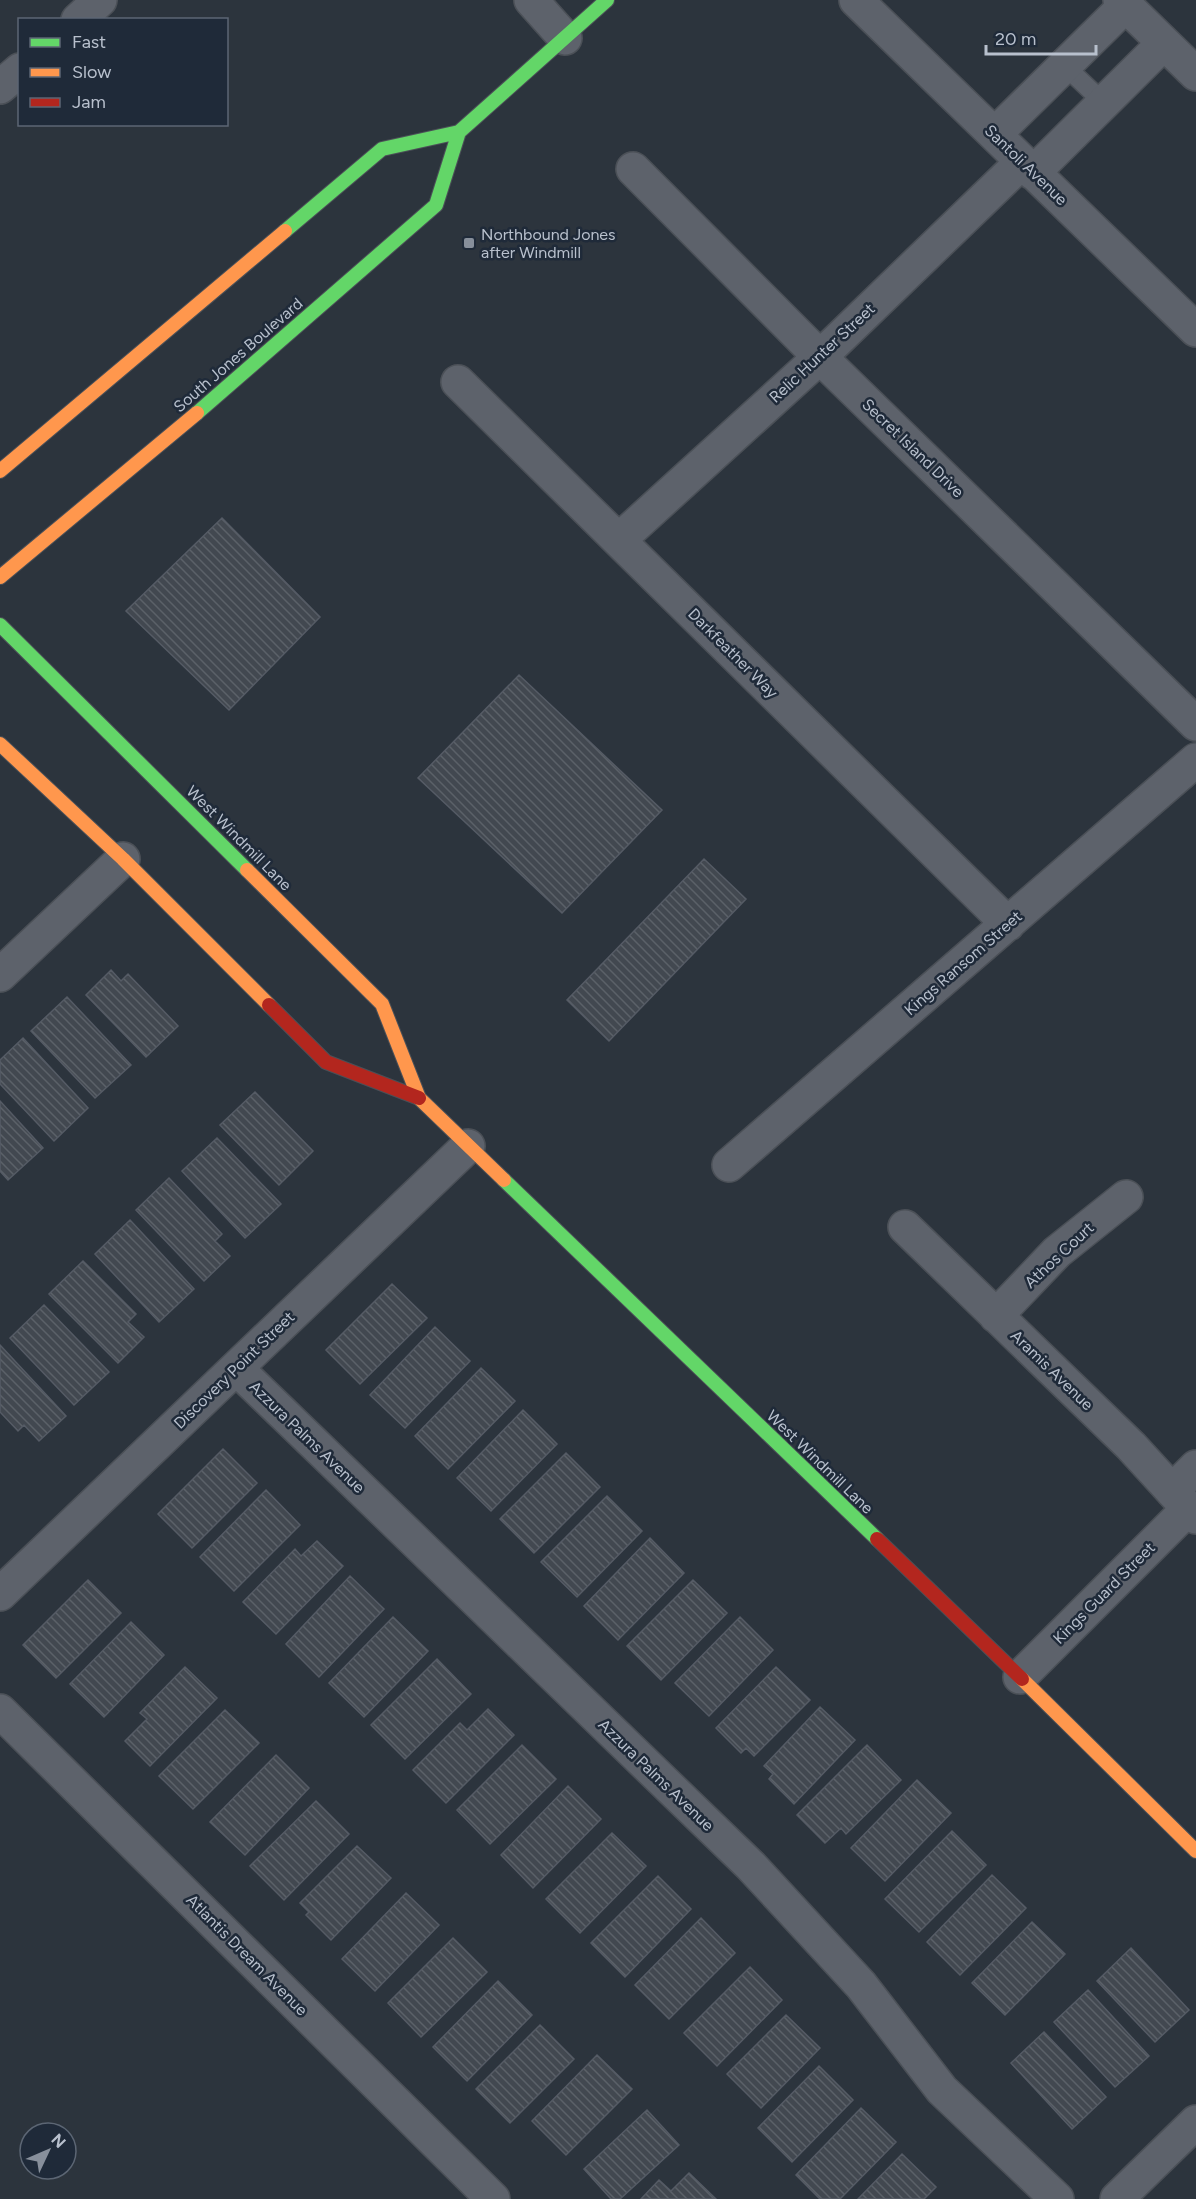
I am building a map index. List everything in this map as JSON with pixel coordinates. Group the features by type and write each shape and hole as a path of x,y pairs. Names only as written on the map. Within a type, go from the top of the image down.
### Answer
{"street":[{"path":"80,18 100,0"},
{"path":"531,0 565,38"},
{"path":"0,471 382,149 459,132 607,0"},
{"name":"Santoli Avenue","path":"856,0 1196,330"},
{"path":"995,134 1122,3 1196,74"},
{"name":"Relic Hunter Street","path":"619,540 1028,167 1104,104 1164,43"},
{"path":"0,87 18,72"},
{"name":"South Jones Boulevard","path":"0,577 205,406 436,205 459,132"},
{"name":"Secret Island Drive","path":"633,169 820,357 1196,724"},
{"name":"Darkfeather Way","path":"458,382 1008,924"},
{"name":"West Windmill Lane","path":"0,625 382,1004 419,1098"},
{"name":"West Windmill Lane","path":"0,744 123,859 326,1062 419,1098 1020,1677 1196,1851"},
{"name":"Kings Ransom Street","path":"729,1165 1196,760"},
{"path":"0,975 123,859"},
{"name":"Discovery Point Street","path":"0,1594 468,1146"},
{"name":"Athos Court","path":"996,1316 1057,1252 1126,1197"},
{"name":"Aramis Avenue","path":"905,1227 1131,1446 1186,1506"},
{"name":"Azzura Palms Avenue","path":"236,1368 751,1866 861,1985 942,2090 1057,2199"},
{"name":"Kings Guard Street","path":"1020,1677 1186,1506 1196,1467"},
{"name":"Atlantis Dream Avenue","path":"0,1711 493,2199"},
{"path":"1117,2199 1196,2122"}],"lane":[{"path":"1064,65 1104,104"}],"building":[{"path":"222,518 320,617 229,710 126,611"},
{"path":"519,675 662,810 562,913 418,778"},
{"path":"704,859 746,899 609,1041 567,1000"},
{"path":"111,970 121,981 128,974 178,1026 146,1057 86,995"},
{"path":"67,997 131,1065 95,1098 31,1031"},
{"path":"23,1038 88,1108 54,1141 0,1084 0,1060"},
{"path":"255,1092 313,1151 279,1185 220,1125"},
{"path":"0,1101 43,1148 8,1180 0,1171"},
{"path":"217,1138 281,1204 245,1238 182,1171"},
{"path":"169,1178 222,1234 215,1241 230,1256 204,1281 136,1210"},
{"path":"130,1220 194,1289 159,1322 95,1254"},
{"path":"83,1261 136,1314 128,1322 144,1337 118,1363 49,1294"},
{"path":"392,1284 427,1318 360,1384 326,1350"},
{"path":"44,1305 109,1372 74,1405 10,1338"},
{"path":"435,1327 470,1361 405,1428 370,1395"},
{"path":"0,1345 66,1416 39,1441 24,1425 18,1431 0,1412"},
{"path":"481,1368 515,1401 448,1469 415,1436"},
{"path":"523,1410 557,1444 491,1511 457,1478"},
{"path":"223,1449 257,1483 192,1548 158,1514"},
{"path":"566,1453 600,1487 534,1553 500,1519"},
{"path":"266,1490 300,1525 234,1591 200,1557"},
{"path":"607,1496 642,1531 577,1597 541,1562"},
{"path":"650,1538 684,1573 618,1640 584,1606"},
{"path":"317,1541 343,1566 276,1634 243,1602 295,1549 301,1556"},
{"path":"350,1576 384,1609 319,1677 286,1644"},
{"path":"88,1580 121,1613 56,1678 23,1645"},
{"path":"693,1580 727,1613 661,1680 627,1646"},
{"path":"393,1617 428,1651 364,1717 329,1683"},
{"path":"740,1617 773,1650 709,1716 675,1683"},
{"path":"131,1622 164,1655 104,1717 70,1684"},
{"path":"437,1659 471,1694 405,1759 371,1725"},
{"path":"185,1667 217,1698 150,1766 125,1741 147,1719 140,1713"},
{"path":"776,1667 810,1700 754,1756 746,1748 741,1753 716,1728"},
{"path":"820,1707 855,1740 794,1804 769,1779 773,1774 764,1766"},
{"path":"488,1709 514,1735 446,1803 413,1770 460,1723 467,1730"},
{"path":"225,1710 259,1743 193,1809 159,1776"},
{"path":"522,1745 556,1779 490,1844 457,1810"},
{"path":"867,1745 901,1780 846,1834 841,1828 825,1843 797,1815"},
{"path":"276,1755 309,1788 245,1855 210,1822"},
{"path":"917,1780 951,1813 885,1881 851,1848"},
{"path":"568,1786 601,1819 533,1888 501,1855"},
{"path":"316,1801 349,1834 284,1900 250,1866"},
{"path":"952,1831 986,1865 919,1932 885,1899"},
{"path":"612,1833 646,1866 580,1933 546,1899"},
{"path":"357,1846 391,1878 331,1940 306,1915 309,1912 300,1903"},
{"path":"992,1875 1026,1908 960,1975 927,1942"},
{"path":"658,1876 691,1909 625,1977 591,1943"},
{"path":"406,1893 439,1925 375,1991 342,1959"},
{"path":"701,1918 735,1953 669,2019 635,1985"},
{"path":"1032,1922 1065,1954 1005,2015 972,1983"},
{"path":"453,1938 487,1972 421,2037 388,2003"},
{"path":"1131,1948 1189,2010 1155,2042 1097,1981"},
{"path":"750,1967 782,2000 717,2066 684,2033"},
{"path":"498,1981 532,2015 467,2081 433,2047"},
{"path":"1088,1990 1149,2056 1115,2087 1054,2022"},
{"path":"786,2015 820,2048 761,2108 727,2074"},
{"path":"540,2025 574,2059 510,2123 476,2089"},
{"path":"1044,2032 1106,2097 1072,2129 1011,2063"},
{"path":"597,2055 632,2089 566,2155 532,2121"},
{"path":"819,2066 853,2100 792,2162 758,2128"},
{"path":"861,2108 896,2142 840,2199 820,2199 796,2175"},
{"path":"647,2110 679,2145 620,2199 611,2199 584,2169"},
{"path":"902,2154 936,2187 924,2199 858,2199"},
{"path":"689,2173 716,2199 641,2199 659,2180 671,2191"}],"traffic: fast":[{"path":"285,231 382,149 459,132 607,0"},
{"path":"197,413 436,205 459,132"},
{"path":"0,625 247,870"},
{"path":"504,1180 877,1539"}],"traffic: slow":[{"path":"0,471 285,231"},
{"path":"0,577 197,413"},
{"path":"0,744 123,859 269,1005"},
{"path":"247,870 382,1004 419,1098 504,1180"},
{"path":"1022,1679 1196,1851"}],"traffic: jam":[{"path":"269,1005 326,1062 419,1098"},
{"path":"877,1539 1022,1679"}],"place":[{"name":"Northbound Jones after Windmill","path":"469,243"}]}
